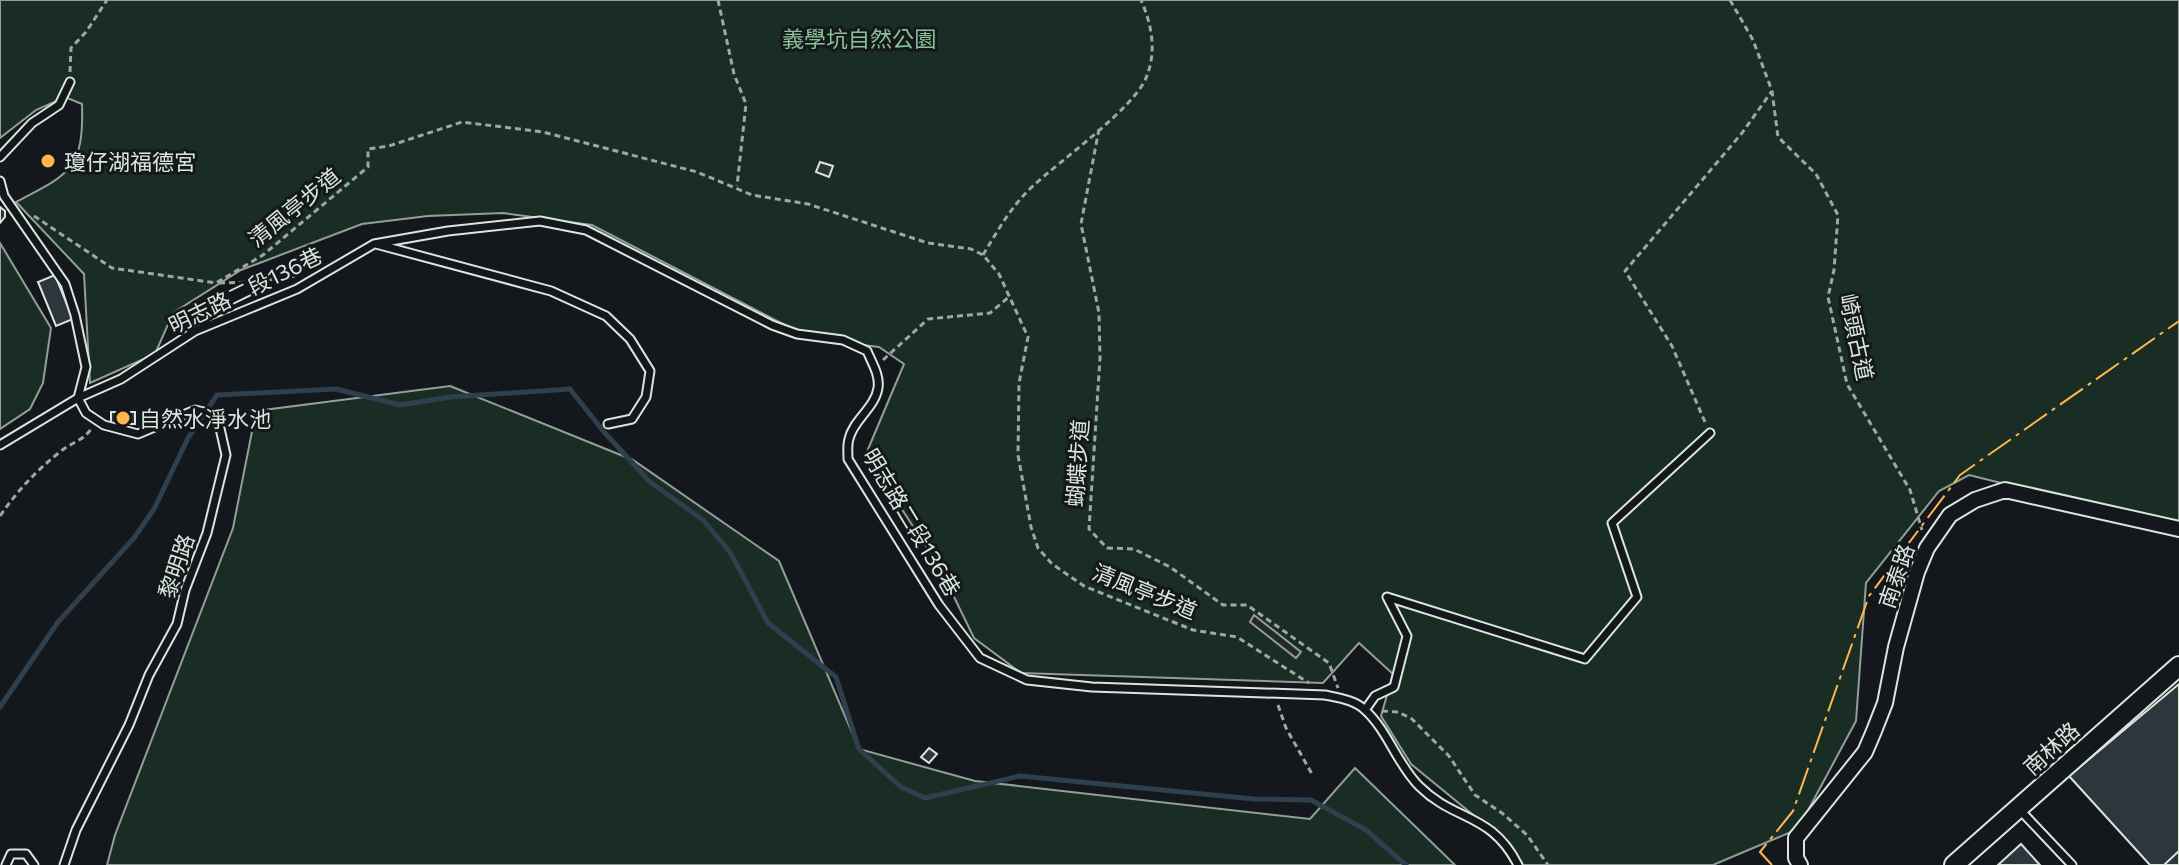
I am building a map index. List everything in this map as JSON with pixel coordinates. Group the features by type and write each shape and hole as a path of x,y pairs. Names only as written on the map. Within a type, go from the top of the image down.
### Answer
{"street":[{"name":"南泰路","path":"1800,865 1796,858 1796,838 1865,752 1874,731 1885,703 1896,647 1917,572 1927,548 1950,515 1975,500 2005,490 2179,529"},
{"name":"南林路","path":"1954,865 2179,666"}],"lane":[{"path":"0,157 32,123 59,105 70,82"},
{"path":"0,181 4,196 65,284 86,367 78,398 86,413 98,421"},
{"name":"明志路二段136巷","path":"0,445 78,398 121,379 195,331 297,289 374,244 448,231 540,221 586,230 772,325 797,334 843,340 867,351 878,389 848,440 848,459 939,605 980,658 1027,680 1107,688 1325,695 1366,708"},
{"path":"374,244 551,291 606,316 630,339 650,371 646,397 632,419 608,424"},
{"name":"黎明路","path":"64,865 76,830 129,725 149,675 177,624 185,590 207,533 226,455 217,415 195,410 138,434 98,421"},
{"path":"1518,865 1506,844 1491,829 1439,804 1417,785 1366,708 1375,696 1394,687 1407,636 1387,597 1585,659 1637,597 1612,523 1710,433"},
{"path":"2019,809 2072,865"},
{"path":"6,865 11,854 26,854 34,865"}],"path":[{"path":"70,82 71,48 107,0"},
{"path":"718,0 734,74 746,104 737,186 752,195 774,196 808,204 928,243 971,249 983,255 1008,214 1032,187 1123,108 1146,80 1154,45 1141,0"},
{"name":"崎頭古道","path":"1730,0 1753,40 1772,91 1778,137 1816,174 1838,215 1834,270 1828,297 1847,384 1910,490 1927,548"},
{"path":"1710,433 1672,346 1625,271 1742,133 1772,91"},
{"name":"清風亭步道","path":"216,283 263,255 368,167 368,149 389,146 462,122 543,132 697,172 737,186"},
{"name":"蝴蝶步道","path":"1099,129 1081,224 1099,313 1100,358 1089,529 1107,548 1134,549 1170,567 1223,605 1247,605 1329,663 1341,699"},
{"path":"28,212 112,268 216,283 254,282 307,274"},
{"name":"清風亭步道","path":"983,255 999,274 1028,337 1019,383 1018,455 1031,527 1038,548 1052,564 1084,586 1193,630 1237,637 1325,695"},
{"path":"874,367 928,319 990,313 1010,296"},
{"path":"0,516 21,485 70,443 86,437 98,421"},
{"path":"1274,694 1286,728 1312,774"},
{"path":"1366,708 1398,712 1412,719 1449,756 1475,795 1527,835 1548,865"}],"green space":[{"name":"義學坑自然公園","path":"0,0 2179,0 2179,527 1969,475 1939,491 1866,583 1856,721 1798,829 1713,865 1518,865 1494,832 1411,764 1381,716 1393,674 1359,643 1323,683 1021,673 974,638 940,568 866,454 904,364 879,347 812,339 592,225 503,213 428,216 362,224 241,270 173,313 155,354 90,383 84,274 16,202 49,184 70,167 80,143 82,104 65,97 36,110 0,138"},
{"path":"0,243 51,328 43,383 30,409 0,429"},
{"path":"450,386 633,460 779,561 859,749 975,781 1310,819 1355,768 1455,865 107,865 115,835 233,528 256,411"}],"shaded area":[{"path":"1254,615 1301,652 1296,658 1250,622"}],"building":[{"path":"820,162 833,166 829,177 816,172"},
{"path":"0,207 5,211 5,217 0,223"},
{"path":"55,275 73,319 56,326 38,282"},
{"name":"自然水淨水池","path":"111,412 135,412 135,424 111,424"},
{"path":"2179,684 2179,851 2164,865 2150,865 2069,776"},
{"path":"929,748 937,754 929,763 921,757"},
{"path":"2021,844 2040,865 1998,865"},
{"path":"2179,851 2179,865 2164,865"}],"waterway":[{"path":"0,707 58,622 134,538 154,509 188,438 217,395 336,389 400,405 451,397 570,389 650,482 703,520 730,552 768,623 836,677 859,749 901,787 925,798 1020,776 1254,799 1311,800 1366,830 1406,865"}],"power":[{"path":"1772,865 1760,852 1793,811 1869,596 1960,475 2179,321"}],"place":[{"name":"瓊仔湖福德宮","path":"48,161"},
{"name":"自然水淨水池","path":"123,418"}]}
